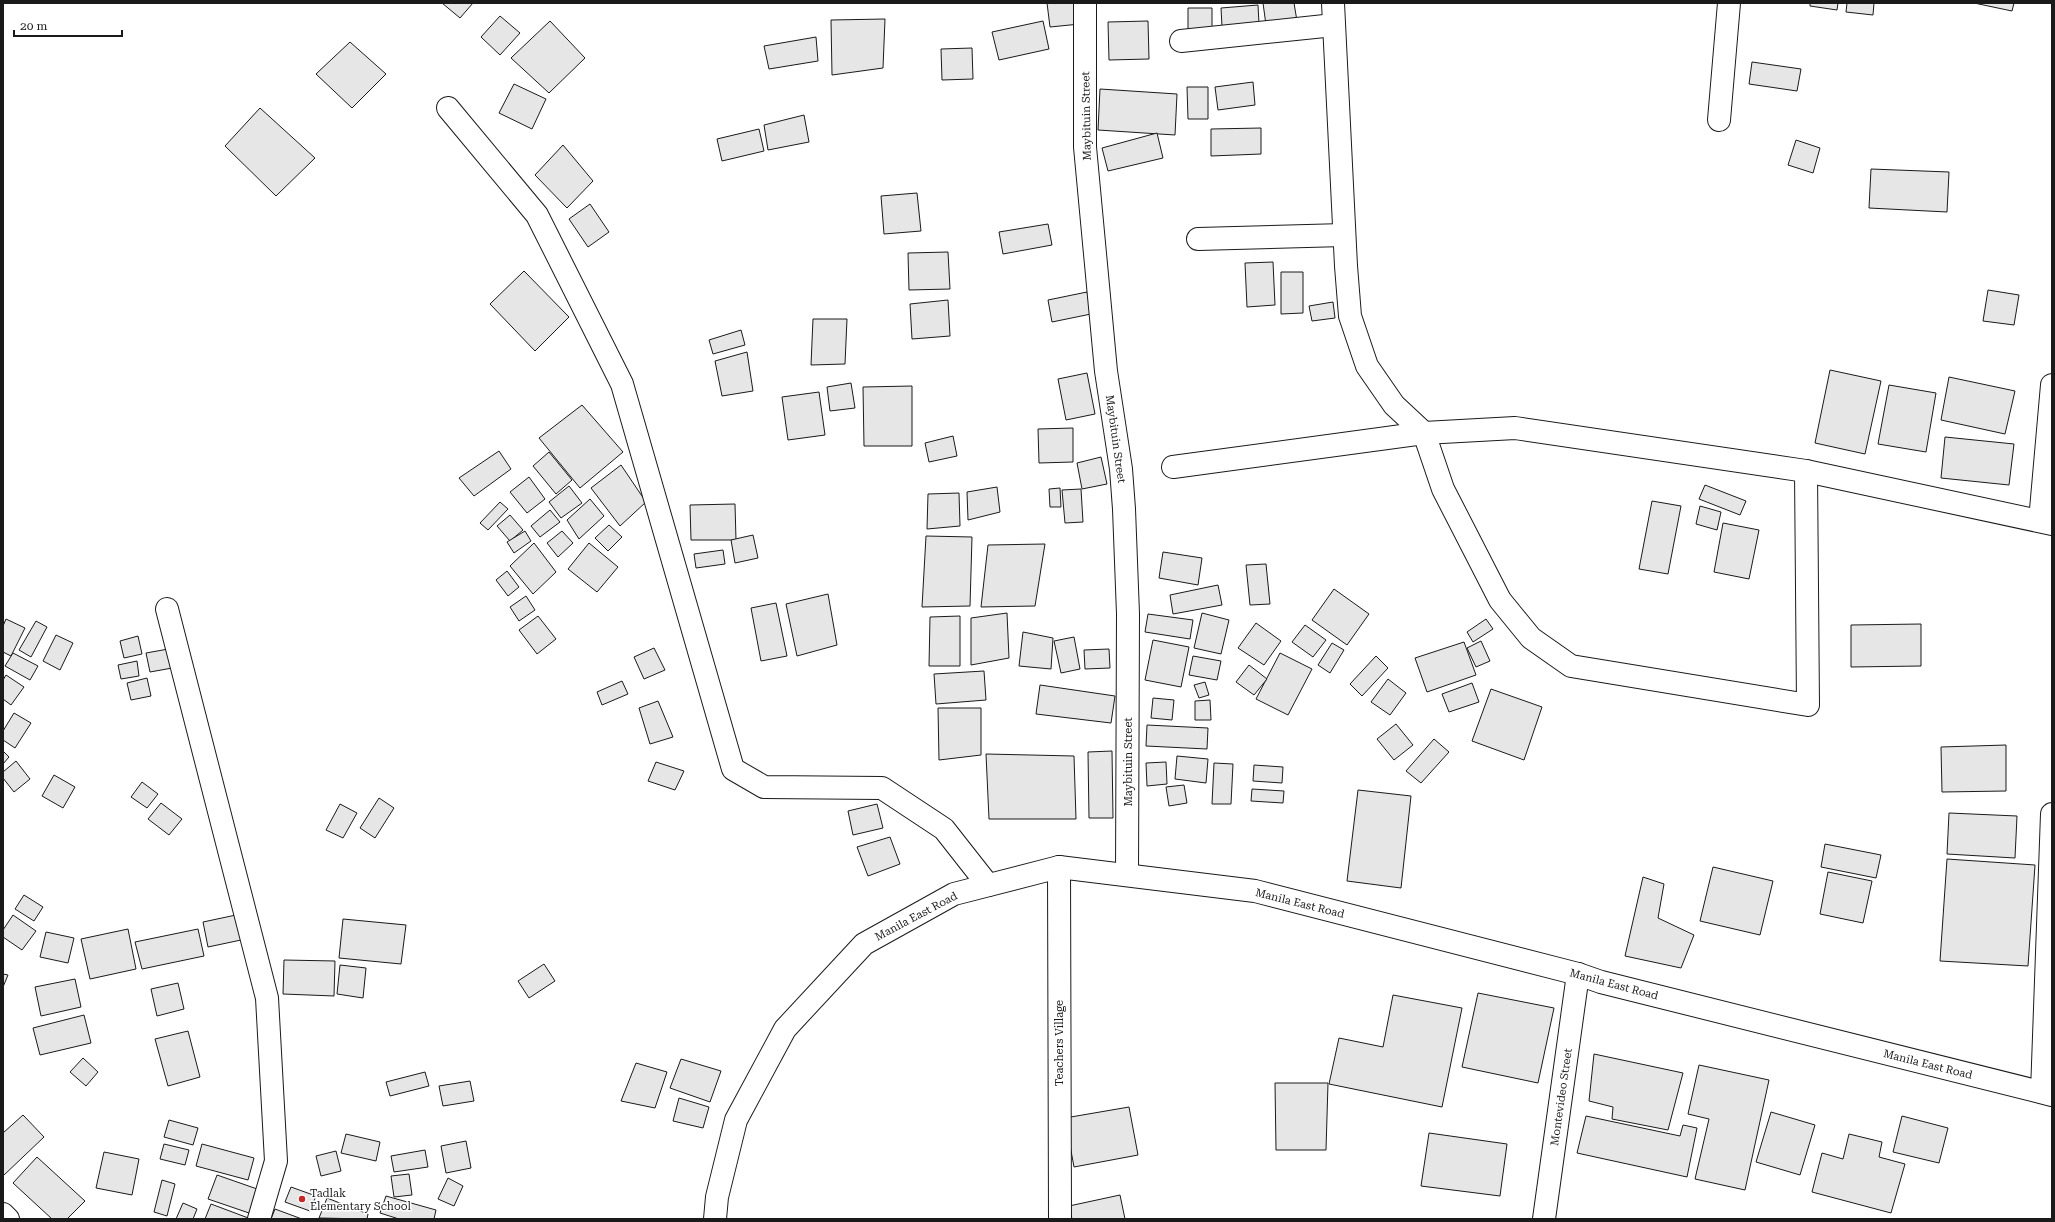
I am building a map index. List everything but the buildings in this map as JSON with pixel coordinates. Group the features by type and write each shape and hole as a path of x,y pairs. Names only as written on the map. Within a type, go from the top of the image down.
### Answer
{"street":[{"name":"Maybituin Street","path":"1085,3 1085,147 1106,371 1122,469 1124,509 1128,614 1128,876"},
{"path":"1332,3 1344,235 1350,316 1367,366 1394,405 1424,433 1442,489 1468,542 1500,600 1531,638 1571,666 1808,705 1806,471"},
{"path":"1719,120 1729,3"},
{"path":"1181,41 1334,25"},
{"path":"448,108 537,215 622,384 733,769 764,786 882,788 944,829 988,885"},
{"path":"1198,239 1344,235"},
{"path":"1173,467 1424,433 1515,428 1806,471 2046,523 2052,386"},
{"path":"167,609 267,998 276,1162 259,1219"},
{"path":"2047,1093 2052,814"},
{"name":"Manila East Road","path":"715,1219 717,1197 736,1120 785,1029 864,944 954,894 1059,867 1255,891 1578,974 1600,982 2047,1093"},
{"name":"Teachers Village","path":"1059,867 1060,1219"},
{"name":"Montevideo Street","path":"1544,1219 1578,974"},
{"path":"3,1214 8,1219"}],"place":[{"name":"Tadlak Elementary School","path":"302,1199"}]}
